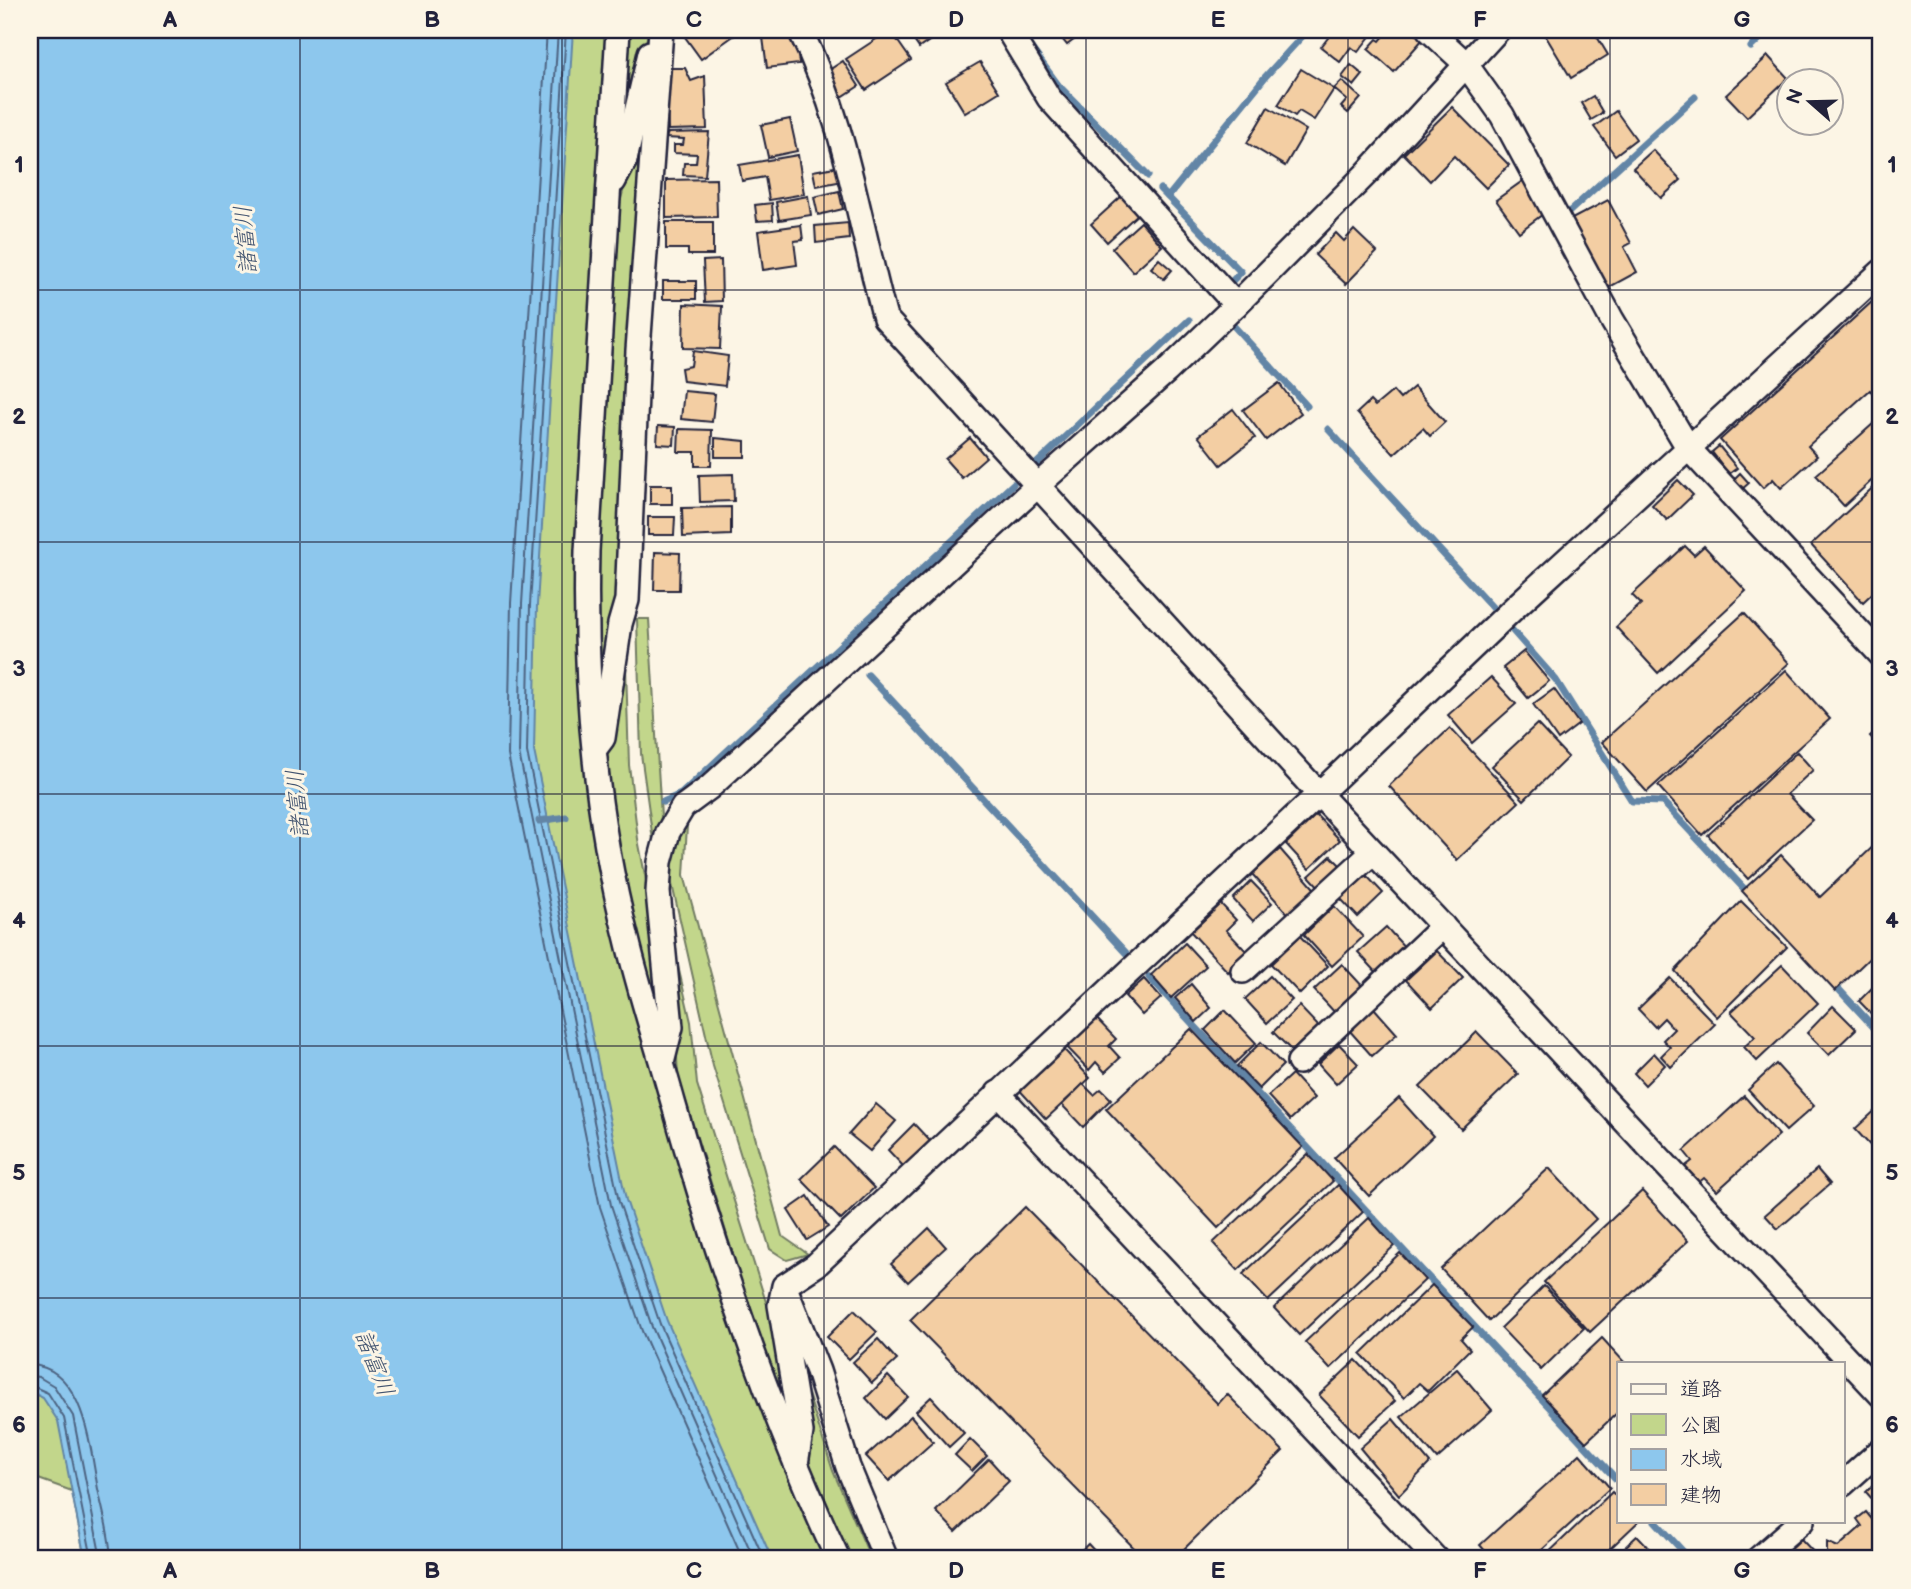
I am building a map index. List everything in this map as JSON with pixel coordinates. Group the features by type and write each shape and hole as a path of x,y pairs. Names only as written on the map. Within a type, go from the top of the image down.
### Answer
{"street":[{"path":"618,30 587,564 585,628 593,751 626,938 706,1216 745,1330 796,1464 838,1559"},
{"path":"608,193 625,160 655,30"},
{"path":"593,751 603,738 626,600 638,350 661,30"},
{"path":"800,30 814,59 841,134 885,318 1319,794 1881,1395"},
{"path":"1008,30 1049,98 1236,305"},
{"path":"1429,30 1465,63 1502,115 1612,320 1689,449 1881,655"},
{"path":"662,1062 671,1027 658,892 660,862 668,832 683,807 710,787 1037,486 1167,371 1367,173 1498,30"},
{"path":"796,1464 801,1432 780,1306 784,1286 816,1265 1514,608 1881,272"},
{"path":"1243,971 1373,852"},
{"path":"1299,1062 1443,926"},
{"path":"998,1093 1436,1559"},
{"path":"784,1286 818,1371 848,1467 886,1559"},
{"path":"1844,1483 1881,1450"},
{"path":"1758,1559 1801,1522"}],"green space":[{"path":"542,30 610,30 575,605 584,757 695,1205 782,1462 831,1559 726,1559 667,1437 521,737"},
{"path":"627,30 649,30 617,159"},
{"path":"653,75 617,608 600,728 596,613 619,207"},
{"path":"637,619 649,619 661,817 654,847 641,754"},
{"path":"625,634 629,765 638,839 652,911 661,1020 625,883 605,757"},
{"path":"687,826 684,875 782,1236 808,1254 787,1260 770,1249 713,1066 669,871 676,835"},
{"path":"670,932 691,1022 697,1084 783,1349 796,1436 742,1284 678,1076"},
{"path":"30,1334 56,1375 85,1559 72,1491 30,1476"},
{"path":"799,1366 833,1471 871,1559 851,1559 809,1462"}],"water":[{"name":"諸富川","path":"30,30 573,30 537,605 534,751 626,1200 667,1321 772,1559 85,1559 58,1421 43,1398 30,1391"}],"building":[{"path":"680,30 738,30 739,32 701,59"},
{"path":"762,30 790,30 791,39 796,38 799,64 767,68"},
{"path":"890,30 911,60 866,90 846,59"},
{"path":"917,30 945,30 919,48 910,35"},
{"path":"1055,30 1087,30 1067,45"},
{"path":"1334,30 1375,30 1358,52 1351,47 1340,62 1321,47"},
{"path":"1389,30 1412,30 1423,39 1394,72 1368,49 1377,39 1380,41"},
{"path":"1542,30 1593,30 1608,55 1571,78"},
{"path":"1768,56 1777,66 1774,66 1774,91 1747,117 1726,95"},
{"path":"843,61 859,86 842,97 826,72"},
{"path":"980,62 999,92 965,113 946,82"},
{"path":"1351,65 1363,75 1354,86 1342,77"},
{"path":"666,68 685,68 691,81 705,76 707,129 668,130"},
{"path":"1301,69 1334,89 1314,120 1299,111 1295,116 1278,105"},
{"path":"1342,81 1361,98 1348,113 1341,107 1347,100 1334,89"},
{"path":"1593,96 1603,113 1591,120 1581,103"},
{"path":"1268,107 1306,130 1285,166 1247,143"},
{"path":"1452,107 1509,165 1486,188 1454,156 1430,181 1404,154"},
{"path":"1616,111 1636,139 1615,155 1594,127"},
{"path":"790,119 797,151 768,157 761,125"},
{"path":"709,132 705,176 683,175 684,163 696,163 697,154 674,153 674,145 683,145 684,139 666,138 668,133"},
{"path":"1653,150 1681,180 1661,198 1633,168"},
{"path":"798,155 804,194 769,200 765,177 742,181 739,165"},
{"path":"840,166 843,181 816,186 813,171"},
{"path":"716,179 717,217 666,218 666,180"},
{"path":"1524,180 1547,211 1519,232 1496,200"},
{"path":"839,191 843,209 818,215 814,197"},
{"path":"1123,195 1139,213 1107,242 1091,224"},
{"path":"808,196 811,215 779,220 776,202"},
{"path":"1608,200 1631,243 1624,247 1637,272 1606,289 1570,220"},
{"path":"772,203 773,220 757,221 755,205"},
{"path":"666,222 713,222 713,255 688,255 688,249 666,249"},
{"path":"1141,222 1162,246 1133,272 1112,248"},
{"path":"848,223 849,239 816,243 815,226"},
{"path":"801,225 803,240 794,241 797,265 763,270 758,231"},
{"path":"1354,230 1377,252 1346,284 1315,255 1336,233 1344,241"},
{"path":"1159,259 1172,270 1164,279 1151,268"},
{"path":"721,260 722,301 705,302 703,261"},
{"path":"663,281 696,281 696,299 663,299"},
{"path":"1874,300 1881,308 1881,399 1870,390 1808,446 1817,456 1781,488 1773,479 1763,488 1720,440"},
{"path":"684,304 722,306 720,349 683,348"},
{"path":"693,351 728,356 725,386 683,381 681,368 691,366"},
{"path":"1279,383 1301,413 1266,440 1243,410"},
{"path":"1414,387 1445,422 1430,436 1423,428 1394,454 1357,413 1370,401 1375,406 1393,391 1400,399"},
{"path":"684,391 715,394 712,422 681,419"},
{"path":"1233,409 1255,438 1221,465 1198,436"},
{"path":"1874,423 1881,432 1881,472 1844,506 1816,475"},
{"path":"658,426 675,427 674,445 657,444"},
{"path":"679,429 712,430 711,466 695,466 695,452 678,452"},
{"path":"715,438 745,441 745,457 715,457"},
{"path":"970,438 986,457 962,478 945,459"},
{"path":"1719,446 1737,468 1729,474 1712,452"},
{"path":"1740,473 1749,483 1741,490 1733,480"},
{"path":"733,474 734,501 700,502 699,475"},
{"path":"1678,480 1693,495 1667,520 1652,505"},
{"path":"1881,480 1881,585 1863,602 1811,545"},
{"path":"650,485 672,485 672,504 650,504"},
{"path":"731,507 731,535 683,537 682,508"},
{"path":"648,517 675,517 674,535 648,535"},
{"path":"1685,546 1694,555 1704,546 1746,591 1658,673 1616,627 1641,604 1632,595"},
{"path":"655,552 680,553 679,590 654,590"},
{"path":"1881,607 1881,624 1873,615"},
{"path":"1744,613 1789,663 1647,792 1602,742"},
{"path":"1524,651 1549,681 1528,698 1503,668"},
{"path":"1786,670 1830,719 1702,835 1658,786"},
{"path":"1491,677 1516,704 1472,743 1448,715"},
{"path":"1554,689 1579,724 1558,740 1533,704"},
{"path":"1537,724 1568,757 1524,800 1492,766"},
{"path":"1881,726 1881,748 1870,736"},
{"path":"1450,728 1519,802 1457,860 1389,786"},
{"path":"1797,752 1813,770 1787,794 1812,820 1748,879 1708,835"},
{"path":"1316,815 1340,840 1309,869 1286,844"},
{"path":"1881,839 1881,947 1835,991 1742,891 1781,855 1820,897"},
{"path":"1280,849 1319,894 1292,918 1252,874"},
{"path":"1331,856 1344,869 1322,890 1309,876"},
{"path":"1365,874 1383,893 1358,917 1340,898"},
{"path":"1251,881 1272,903 1253,921 1233,899"},
{"path":"1741,901 1787,947 1717,1017 1675,971"},
{"path":"1221,904 1236,920 1226,930 1248,953 1228,972 1191,932"},
{"path":"1334,906 1363,937 1332,966 1304,935"},
{"path":"1386,927 1408,951 1380,976 1358,952"},
{"path":"1300,936 1328,966 1300,994 1271,964"},
{"path":"1185,943 1206,966 1171,998 1151,975"},
{"path":"1437,951 1463,978 1432,1008 1406,980"},
{"path":"1342,964 1365,989 1337,1015 1314,990"},
{"path":"1782,965 1818,1003 1757,1061 1744,1047 1755,1037 1731,1012"},
{"path":"1270,976 1292,1000 1267,1023 1245,999"},
{"path":"1670,978 1715,1024 1671,1067 1661,1056 1670,1047 1663,1040 1674,1029 1664,1018 1655,1027 1638,1009"},
{"path":"1144,979 1161,998 1142,1015 1125,996"},
{"path":"1881,979 1881,1024 1859,1001"},
{"path":"1191,984 1211,1008 1196,1022 1175,998"},
{"path":"1299,1006 1321,1029 1296,1055 1273,1032"},
{"path":"1833,1006 1856,1029 1829,1055 1807,1033"},
{"path":"1374,1008 1397,1034 1372,1056 1349,1030"},
{"path":"1225,1010 1256,1043 1235,1063 1205,1030"},
{"path":"1094,1016 1116,1039 1109,1046 1120,1058 1105,1072 1096,1062 1089,1070 1064,1044"},
{"path":"1191,1029 1303,1147 1218,1228 1106,1109"},
{"path":"1477,1032 1518,1074 1461,1129 1420,1087"},
{"path":"1261,1042 1283,1065 1259,1089 1237,1066"},
{"path":"1059,1044 1090,1078 1046,1119 1015,1085"},
{"path":"1339,1044 1358,1064 1336,1084 1318,1064"},
{"path":"1654,1053 1665,1065 1645,1085 1634,1073"},
{"path":"1776,1064 1814,1106 1786,1131 1748,1090"},
{"path":"1292,1074 1314,1098 1290,1120 1268,1096"},
{"path":"1083,1084 1094,1095 1101,1089 1111,1099 1083,1127 1062,1105"},
{"path":"1744,1096 1779,1135 1717,1191 1704,1178 1696,1185 1682,1169 1692,1161 1684,1151"},
{"path":"1399,1098 1433,1136 1369,1196 1334,1158"},
{"path":"876,1104 896,1121 870,1151 849,1134"},
{"path":"1881,1105 1881,1149 1877,1153 1855,1129"},
{"path":"914,1124 930,1141 904,1167 888,1150"},
{"path":"834,1147 874,1188 841,1220 801,1179"},
{"path":"1308,1154 1333,1181 1238,1270 1213,1243"},
{"path":"1549,1168 1596,1219 1489,1321 1441,1269"},
{"path":"1817,1169 1830,1184 1778,1229 1765,1215"},
{"path":"1338,1185 1363,1212 1268,1301 1243,1274"},
{"path":"1642,1191 1688,1241 1590,1332 1544,1282"},
{"path":"808,1196 828,1227 807,1240 788,1210"},
{"path":"1025,1207 1218,1404 1227,1394 1283,1451 1174,1559 1145,1559 910,1320"},
{"path":"1369,1218 1394,1246 1299,1335 1274,1308"},
{"path":"929,1228 946,1247 908,1282 891,1264"},
{"path":"1400,1253 1425,1280 1330,1369 1305,1342"},
{"path":"1432,1285 1473,1327 1461,1339 1470,1349 1428,1391 1419,1383 1404,1398 1361,1354"},
{"path":"1544,1286 1584,1328 1541,1370 1501,1328"},
{"path":"854,1310 877,1332 849,1359 827,1337"},
{"path":"1602,1338 1624,1362 1617,1362 1617,1413 1586,1442 1542,1395"},
{"path":"878,1339 897,1360 872,1383 853,1362"},
{"path":"1356,1360 1395,1401 1358,1436 1319,1395"},
{"path":"1881,1360 1881,1376 1873,1367"},
{"path":"1457,1369 1492,1410 1437,1459 1401,1417"},
{"path":"888,1376 908,1397 885,1419 866,1398"},
{"path":"931,1397 964,1433 949,1447 916,1411"},
{"path":"911,1416 933,1442 889,1481 866,1456"},
{"path":"1393,1419 1430,1463 1399,1495 1360,1448"},
{"path":"970,1439 987,1456 972,1471 955,1455"},
{"path":"1580,1454 1610,1488 1532,1559 1492,1559 1480,1545"},
{"path":"989,1459 1009,1481 956,1532 936,1511"},
{"path":"1879,1480 1881,1482 1881,1509 1866,1492"},
{"path":"1612,1492 1617,1497 1617,1522 1638,1522 1599,1559 1542,1559"},
{"path":"1866,1512 1881,1530 1881,1555 1876,1559 1827,1559 1827,1542 1838,1547 1862,1526 1857,1519"},
{"path":"1637,1536 1659,1559 1612,1559"},
{"path":"1801,1539 1820,1559 1780,1559"},
{"path":"1088,1544 1102,1559 1072,1559"}],"waterway":[{"path":"1168,197 1265,77 1308,30"},
{"path":"1751,47 1769,30"},
{"path":"1029,45 1059,86 1148,176"},
{"path":"1569,212 1695,97"},
{"path":"1160,189 1241,272 1232,281"},
{"path":"1036,464 1189,320"},
{"path":"1231,323 1307,406"},
{"path":"1328,429 1493,608"},
{"path":"663,802 681,794 1013,484"},
{"path":"1512,630 1556,680 1632,801 1663,802 1749,894"},
{"path":"868,675 1126,953"},
{"path":"539,821 566,817"},
{"path":"1149,977 1617,1480"},
{"path":"1832,982 1881,1035"},
{"path":"1656,1522 1690,1559"}]}
